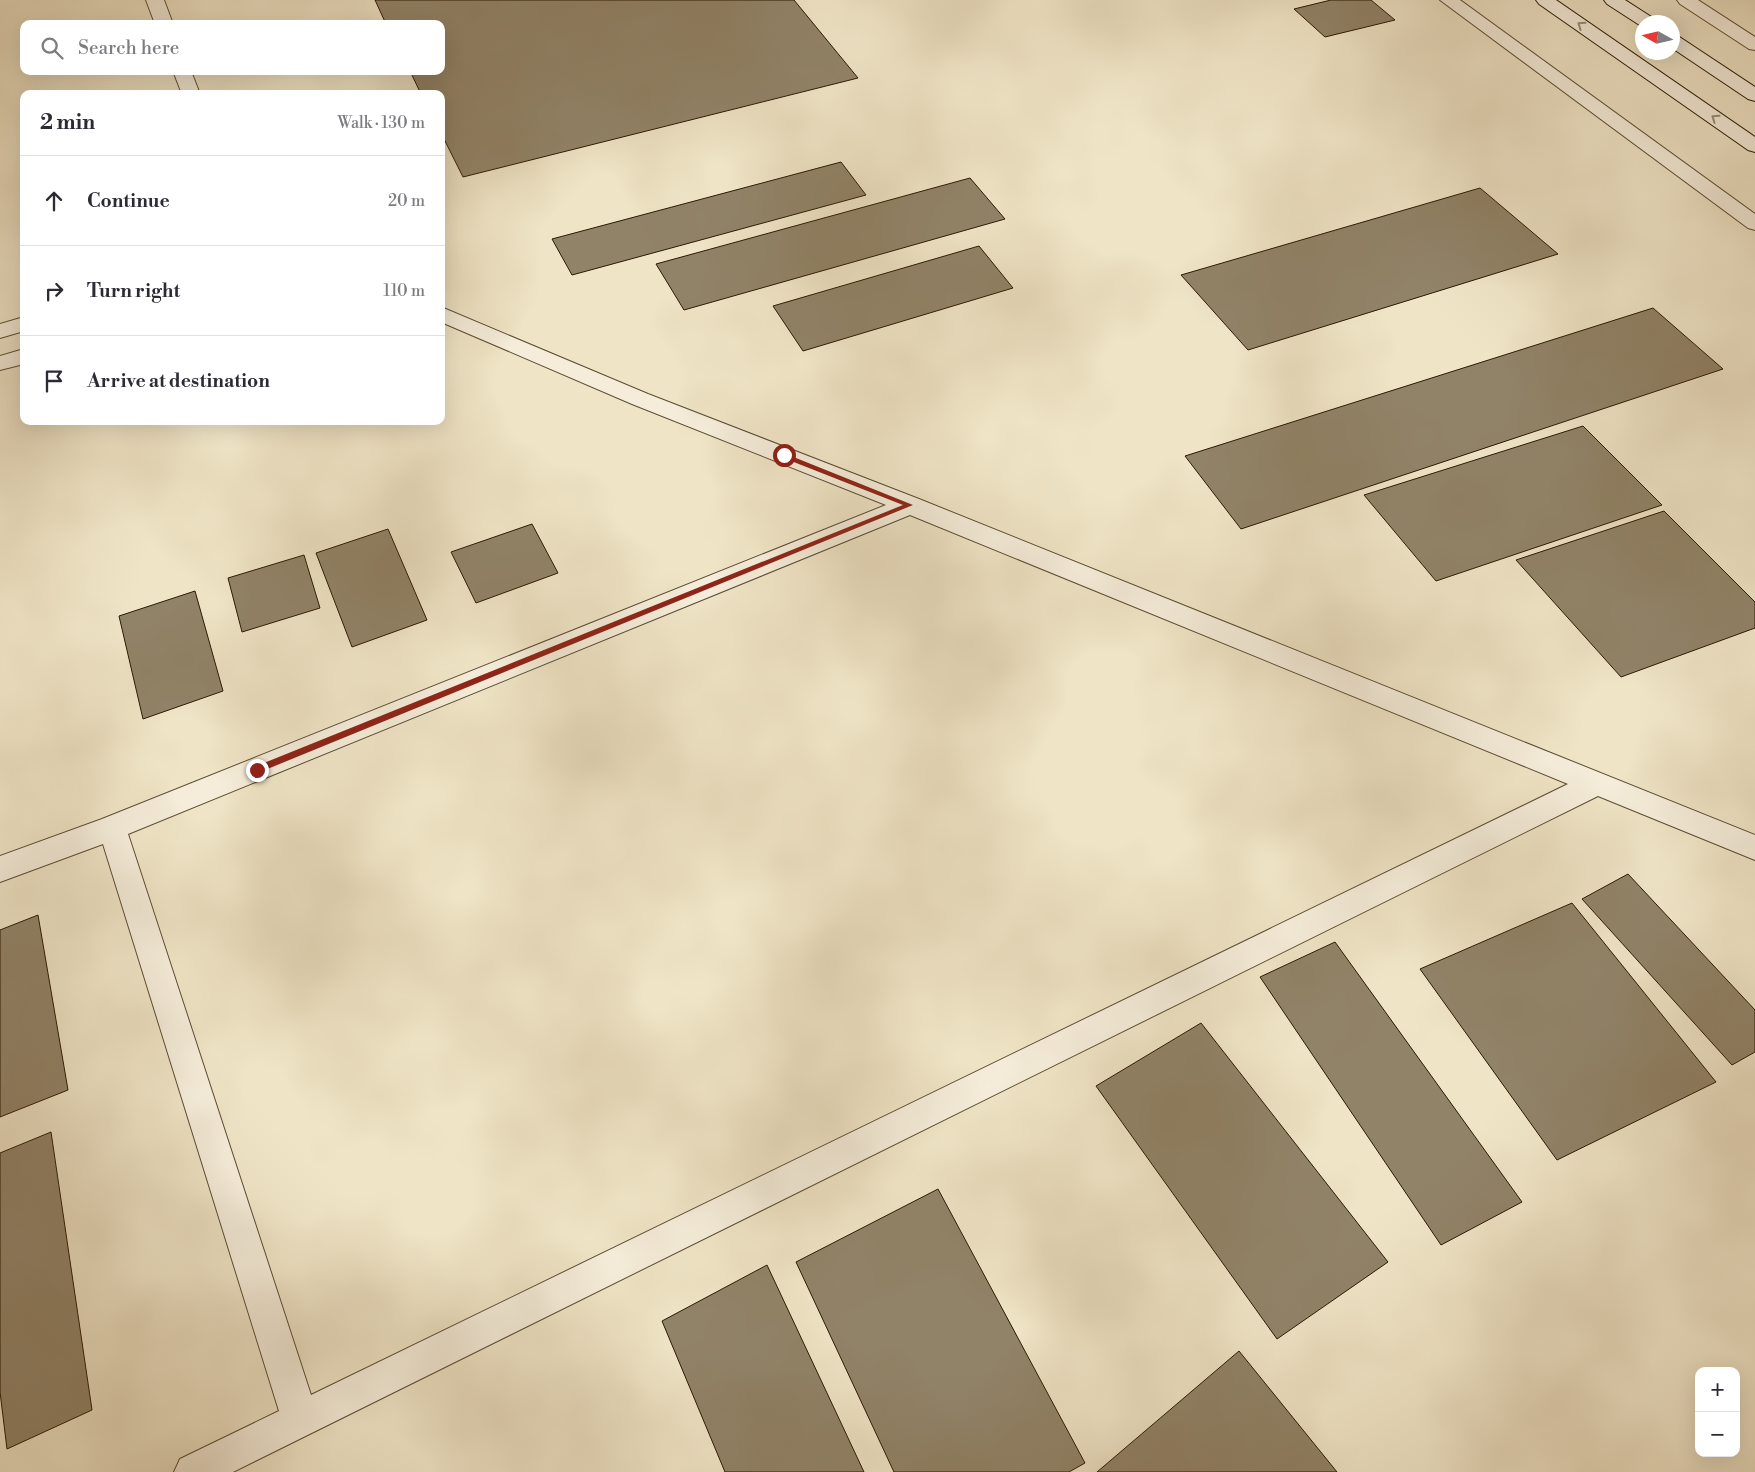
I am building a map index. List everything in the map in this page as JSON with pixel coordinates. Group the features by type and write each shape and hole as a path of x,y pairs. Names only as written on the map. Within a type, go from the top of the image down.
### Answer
{"street":[{"path":"155,0 162,20"},
{"path":"1449,0 1755,224"},
{"path":"1545,0 1755,146"},
{"path":"1613,0 1636,15"},
{"path":"1686,0 1755,45"},
{"path":"1680,45 1755,95"},
{"path":"184,75 189,90"},
{"path":"445,316 640,399 910,505 1755,848"},
{"path":"0,330 20,325"},
{"path":"0,363 20,357"},
{"path":"0,869 112,828 910,505"},
{"path":"193,1472 1596,784"},
{"path":"112,828 300,1419"}],"building":[{"path":"375,0 794,0 858,78 463,177 445,141 445,90 419,90 412,75 445,75 445,20 384,20"},
{"path":"1331,0 1371,0 1395,20 1325,37 1294,9"},
{"path":"841,162 866,195 572,275 552,239"},
{"path":"970,178 1005,219 684,310 656,264"},
{"path":"1480,188 1558,254 1248,350 1181,275"},
{"path":"979,246 1013,288 803,351 773,306"},
{"path":"1653,308 1723,369 1241,529 1185,456"},
{"path":"1583,426 1662,505 1436,581 1364,495"},
{"path":"1664,511 1755,602 1755,628 1621,677 1516,560"},
{"path":"532,524 558,573 476,603 451,552"},
{"path":"388,529 427,620 352,647 316,553"},
{"path":"304,555 320,608 242,632 228,578"},
{"path":"195,591 223,691 143,719 119,616"},
{"path":"1628,874 1755,1010 1755,1052 1732,1065 1582,899"},
{"path":"1572,903 1716,1082 1557,1160 1420,969"},
{"path":"38,915 68,1090 0,1117 0,930"},
{"path":"1335,942 1522,1202 1441,1245 1260,977"},
{"path":"1201,1023 1388,1262 1277,1339 1096,1086"},
{"path":"51,1132 92,1410 7,1449 0,1392 0,1153"},
{"path":"938,1189 1085,1463 1069,1472 894,1472 796,1262"},
{"path":"767,1265 864,1472 725,1472 662,1321"},
{"path":"1239,1351 1337,1472 1097,1472"}],"route":[{"path":"257,770 910,505 784,455"}]}
